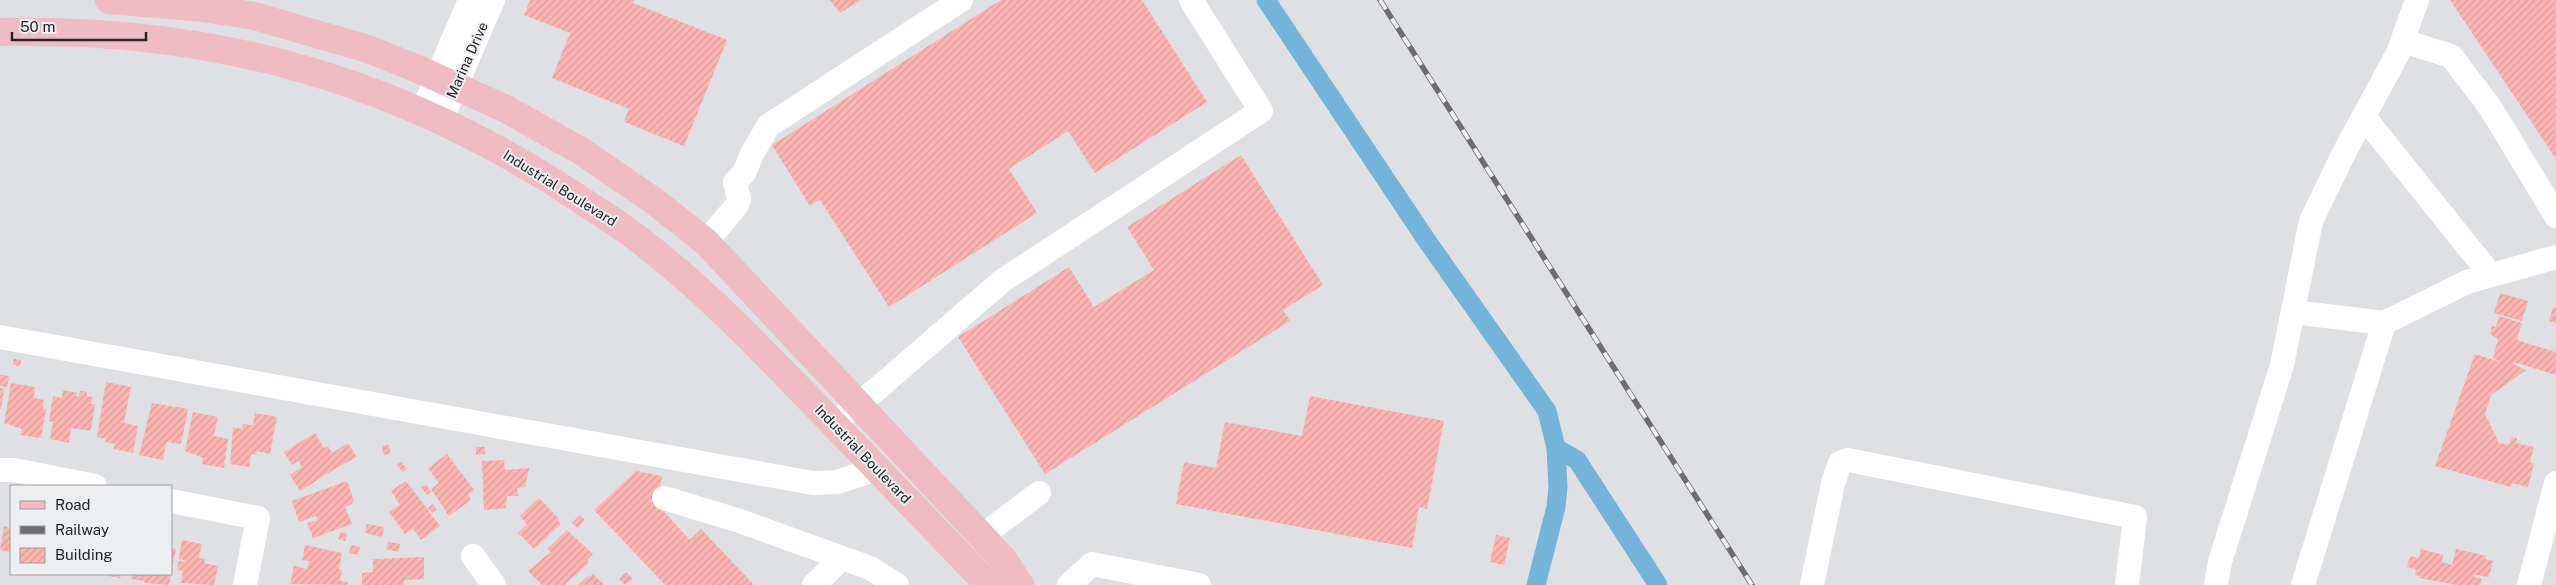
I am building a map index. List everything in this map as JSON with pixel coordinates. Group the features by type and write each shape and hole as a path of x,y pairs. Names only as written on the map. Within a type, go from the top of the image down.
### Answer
{"main road":[{"path":"109,0 158,2 254,16 368,49 506,109 582,151 654,201 706,242 1004,559 1020,585"},
{"name":"Industrial Boulevard","path":"0,32 61,30 154,38 290,64 356,85 432,116 541,174 633,234 730,317 979,575 994,585"}],"street":[{"name":"Marina Drive","path":"432,116 470,0"},
{"name":"Marina Drive","path":"445,81 493,0"},
{"path":"706,242 736,205 739,199 735,182 744,173 752,154 768,126 961,0"},
{"path":"833,423 858,404 1002,281 1261,111 1191,0"},
{"path":"2216,585 2220,562 2282,365 2311,221 2403,41 2417,0"},
{"path":"2403,41 2451,56 2490,106 2556,216"},
{"path":"2364,117 2490,274"},
{"path":"2293,312 2384,323 2467,282 2556,256"},
{"path":"2303,585 2384,323"},
{"path":"0,337 813,483 838,482 877,469"},
{"path":"1812,585 1833,483 1840,463 1848,460 2136,518 2127,585"},
{"path":"0,470 14,470 90,485"},
{"path":"2529,585 2556,483"},
{"path":"982,536 1039,493"},
{"path":"664,498 740,521 870,568 897,585"},
{"path":"172,501 258,518 245,585"},
{"path":"473,556 494,585"},
{"path":"814,585 842,558"},
{"path":"1068,585 1092,564 1199,585"}],"building":[{"path":"530,0 634,0 633,3 727,40 684,146 624,122 629,109 552,78 570,33 524,15"},
{"path":"830,0 861,0 840,13"},
{"path":"1001,0 1142,0 1207,102 1095,173 1068,131 1009,169 1037,213 889,307 820,200 810,206 772,145"},
{"path":"2450,0 2556,0 2556,159"},
{"path":"1241,155 1323,285 1283,310 1290,321 1045,474 958,337 1069,267 1094,307 1154,270 1127,227"},
{"path":"2500,293 2528,301 2522,321 2494,313"},
{"path":"2553,307 2556,308 2556,323 2549,321"},
{"path":"2499,316 2522,323 2517,340 2556,352 2556,375 2514,362 2513,364 2526,370 2491,395 2485,414 2499,443 2509,445 2512,437 2517,438 2516,443 2534,447 2530,462 2534,464 2528,487 2512,483 2511,487 2435,466 2475,354 2500,362 2493,358 2498,339 2490,334 2492,326 2496,327"},
{"path":"14,359 21,360 20,366 13,365"},
{"path":"0,375 9,376 7,387 0,386"},
{"path":"106,382 131,387 124,423 138,426 133,453 113,449 115,444 105,442 106,439 97,437"},
{"path":"11,383 35,387 34,398 44,400 43,409 46,409 41,438 20,435 22,429 4,423"},
{"path":"0,388 4,389 1,409 0,409"},
{"path":"63,390 77,393 76,396 79,397 80,391 87,392 87,396 93,397 91,404 95,404 91,431 71,428 69,443 50,439 53,422 49,421 53,396 62,398"},
{"path":"1310,396 1444,421 1427,509 1419,507 1412,548 1176,504 1184,462 1216,468 1225,422 1302,436"},
{"path":"152,403 188,409 181,444 166,442 163,460 139,455"},
{"path":"193,412 218,417 214,436 228,439 224,468 202,464 203,458 185,451"},
{"path":"255,413 277,417 270,454 257,451 256,455 251,454 249,467 230,464 233,427 242,429 243,424 253,425"},
{"path":"315,433 324,448 328,446 332,453 348,443 357,457 300,491 290,475 302,467 298,461 292,465 284,452"},
{"path":"389,445 390,454 383,455 382,446"},
{"path":"476,447 485,447 485,454 476,455"},
{"path":"447,454 474,490 468,495 471,500 449,516 431,489 439,483 428,468"},
{"path":"504,460 505,470 529,468 525,487 517,488 518,496 507,496 506,508 484,510 482,461"},
{"path":"401,462 407,469 403,472 397,465"},
{"path":"636,471 662,476 657,504 690,540 701,529 754,585 665,585 594,510"},
{"path":"347,481 354,500 352,504 345,507 352,524 313,538 307,523 318,520 316,516 299,522 292,501"},
{"path":"406,481 440,526 421,540 413,529 405,534 389,512 400,505 391,491"},
{"path":"426,485 431,492 427,495 421,487"},
{"path":"539,498 559,519 558,521 561,524 534,549 518,533 527,524 520,516"},
{"path":"433,504 437,509 432,513 428,508"},
{"path":"580,515 585,520 577,528 572,523"},
{"path":"367,524 384,527 382,537 365,533"},
{"path":"4,526 10,528 10,552 0,550"},
{"path":"567,530 593,554 587,560 589,563 565,585 542,585 528,571 551,552 547,549"},
{"path":"340,532 347,534 345,541 338,539"},
{"path":"1496,535 1510,538 1504,565 1490,562"},
{"path":"182,540 202,544 199,558 205,559 204,563 218,566 214,585 181,583 183,571 177,570 179,561 184,562 185,560 179,559"},
{"path":"388,542 400,544 398,552 386,549"},
{"path":"305,545 342,553 339,569 342,570 340,581 348,582 347,585 290,584 294,566 307,569 309,561 302,560"},
{"path":"351,545 360,547 358,555 349,553"},
{"path":"172,548 176,549 172,569"},
{"path":"2421,549 2443,555 2442,562 2452,565 2456,549 2486,556 2485,559 2493,561 2489,577 2475,575 2474,577 2482,579 2480,585 2457,585 2419,578 2420,576 2415,575 2416,569 2407,567 2410,556 2419,558"},
{"path":"424,557 424,579 404,580 404,585 362,585 362,573 373,572 373,559"},
{"path":"626,572 633,579 625,585 619,579"},
{"path":"593,574 604,585 578,585 588,576"},
{"path":"108,575 121,575 120,578"},
{"path":"132,575 171,575 169,585 144,583 145,581 131,579"}],"waterway":[{"path":"1266,0 1425,238 1547,411 1556,448 1558,487 1556,507 1536,585"},
{"path":"1556,448 1577,460 1658,585"}],"railway":[{"path":"1380,0 1752,585"}]}
